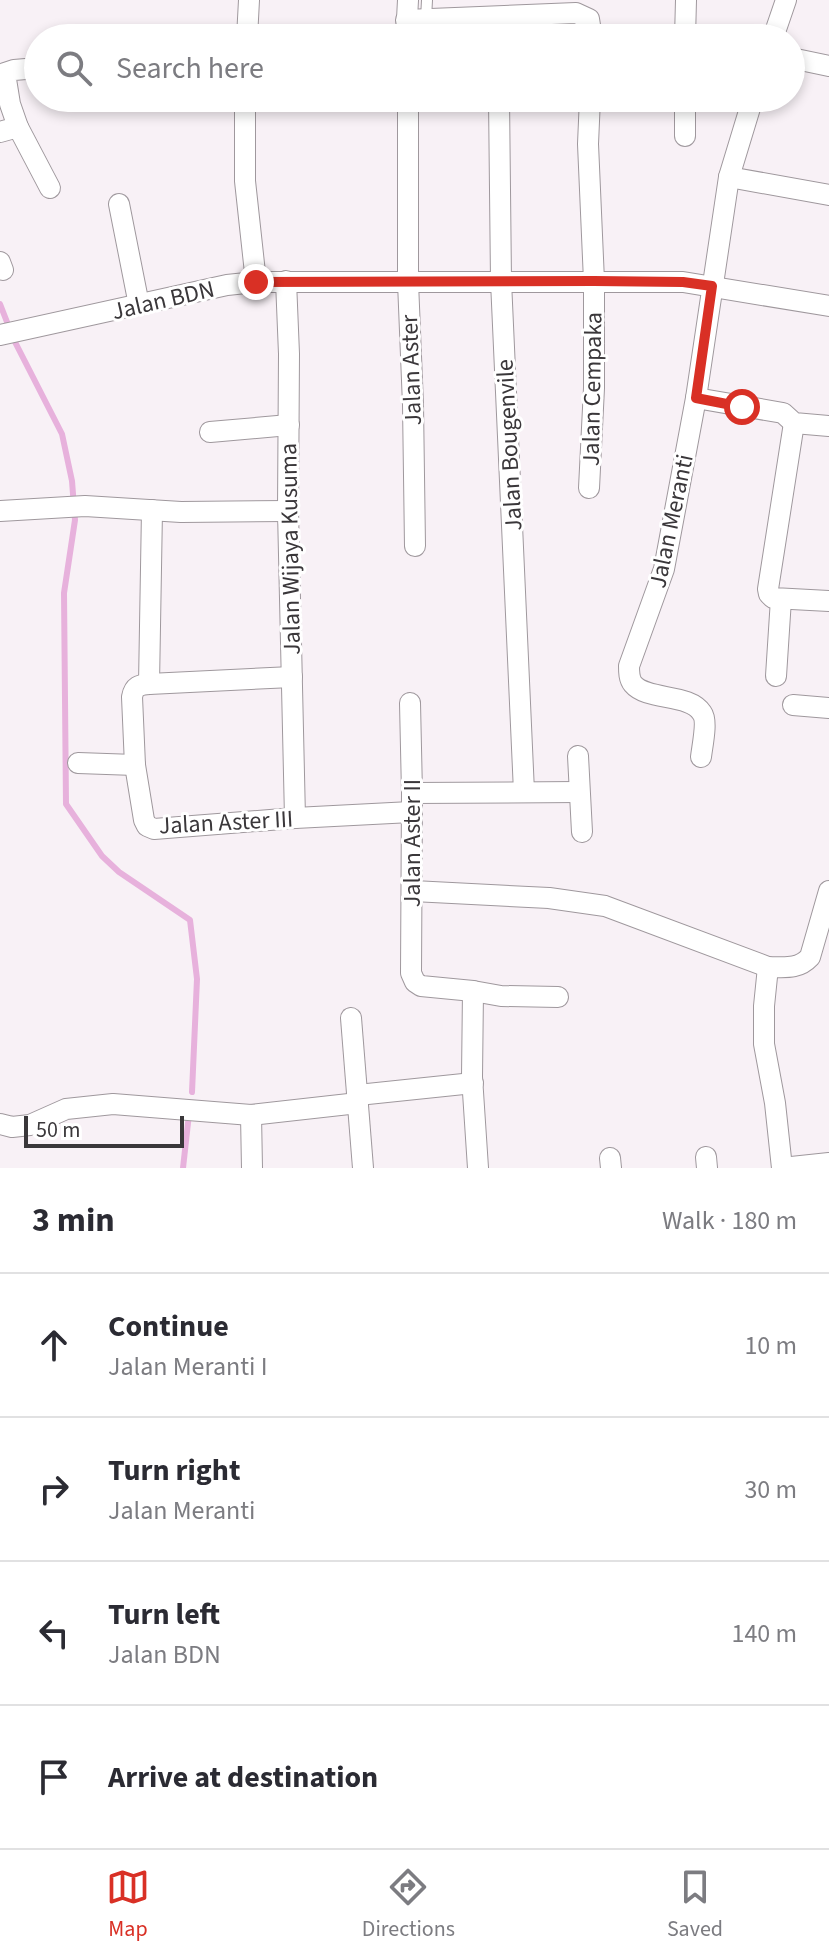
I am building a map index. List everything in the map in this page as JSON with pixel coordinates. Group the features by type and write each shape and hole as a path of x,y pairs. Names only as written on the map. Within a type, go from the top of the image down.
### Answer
{"street":[{"path":"248,24 249,0"},
{"path":"685,24 686,0"},
{"path":"778,24 786,0"},
{"path":"415,16 498,17 576,13 586,24"},
{"path":"498,17 498,24"},
{"path":"805,61 829,66"},
{"path":"24,69 5,73 10,104 9,130 50,188"},
{"path":"245,112 245,181 256,282"},
{"name":"Jalan Aster","path":"408,112 408,282 415,546"},
{"name":"Jalan Bougenvile","path":"499,112 501,281 524,792"},
{"name":"Jalan Cempaka","path":"589,112 594,388 589,488"},
{"path":"685,112 685,136"},
{"name":"Jalan Meranti","path":"701,757 705,722 702,713 692,705 645,692 633,685 629,666 664,569 696,398 729,177 749,112"},
{"path":"729,177 829,195"},
{"path":"119,204 139,305"},
{"name":"Jalan Wijaya Kusuma","path":"286,281 295,818"},
{"name":"Jalan BDN","path":"1,335 227,285 256,282 683,282 712,284 829,306"},
{"path":"696,398 783,413 794,423 829,426"},
{"path":"794,423 768,589 773,598 829,601"},
{"path":"210,432 289,425"},
{"path":"0,511 75,506 181,512 288,511"},
{"path":"152,510 149,684 292,677"},
{"path":"776,676 781,599"},
{"name":"Jalan Aster III","path":"149,684 139,685 133,690 132,697 135,765 144,820 147,826 154,829 295,818 412,802 524,792 579,792"},
{"name":"Jalan Aster II","path":"410,703 411,973 421,986 473,991"},
{"path":"793,705 829,708"},
{"path":"578,756 582,832"},
{"path":"78,763 135,765"},
{"path":"413,891 549,898 605,906 768,967 794,967 802,965 810,957 829,891"},
{"path":"768,967 764,1044 775,1103 782,1168 829,1163"},
{"path":"478,1168 473,1083 473,991 501,996 558,997"},
{"path":"351,1018 363,1168"},
{"path":"0,1124 12,1127 30,1125 66,1109 113,1104 251,1115 473,1083"},
{"path":"251,1115 252,1168"}],"waterway":[{"path":"0,304 14,340 62,434 72,481 75,520 64,593 66,804 102,856 119,872 190,920 197,979 192,1092"},
{"path":"183,1168 189,1114"}],"route":[{"path":"256,282 594,281 683,282 712,286 696,398 742,407"}]}
